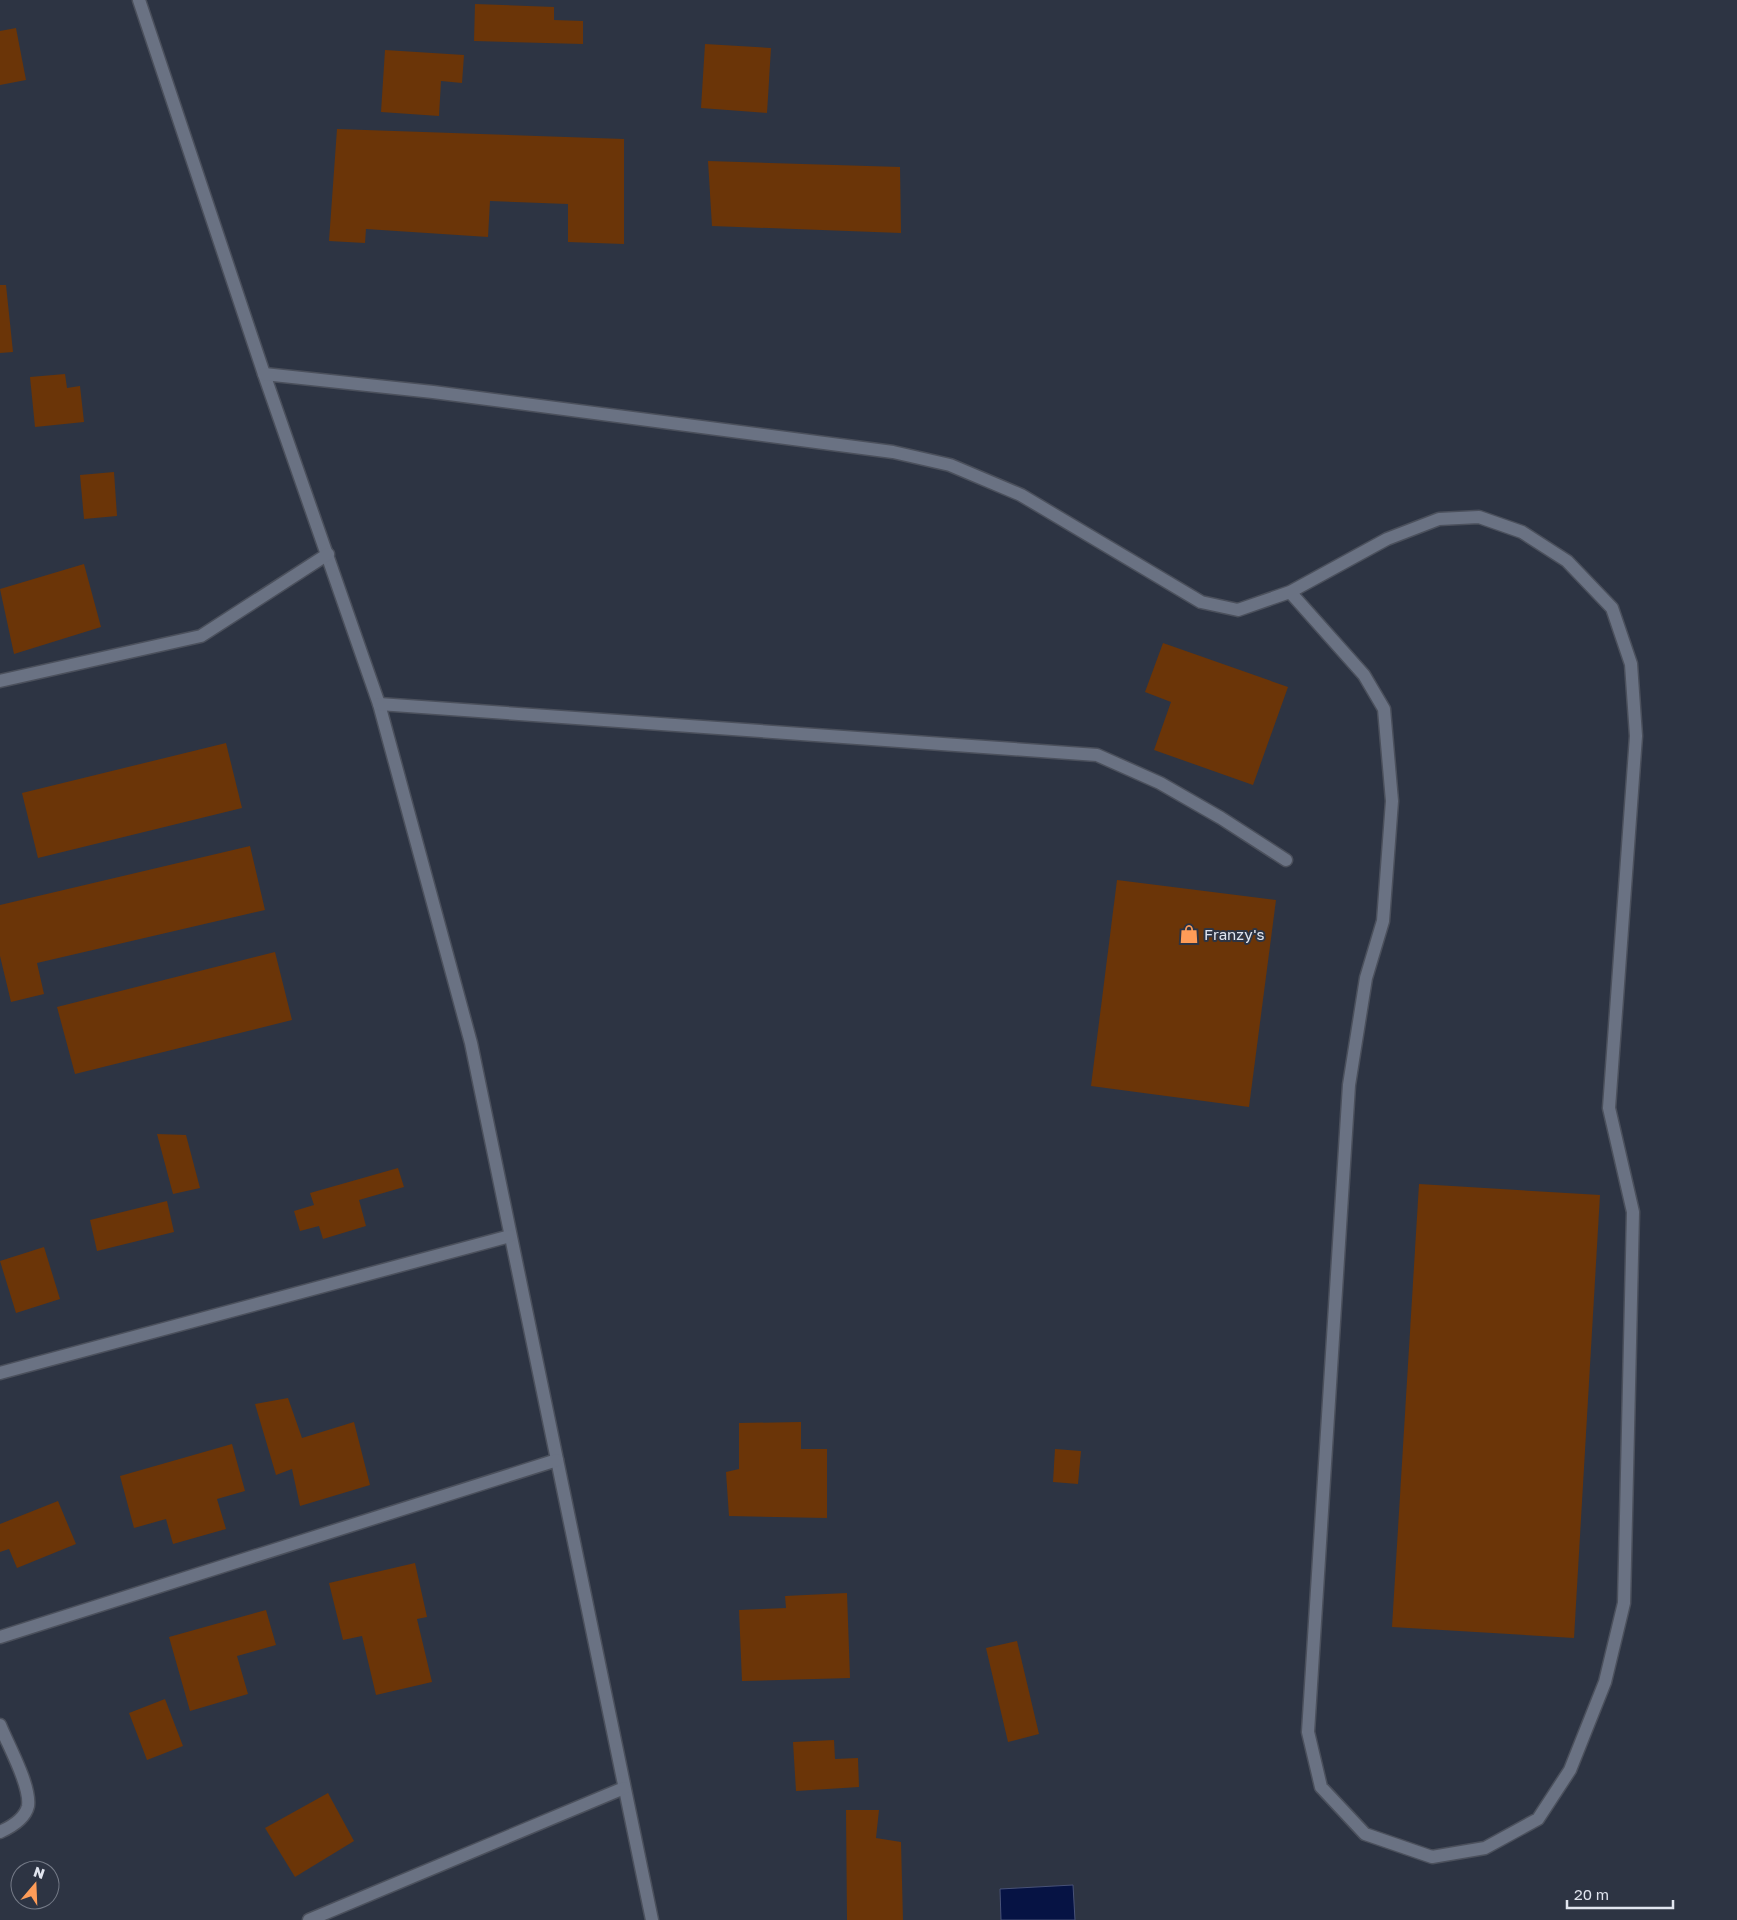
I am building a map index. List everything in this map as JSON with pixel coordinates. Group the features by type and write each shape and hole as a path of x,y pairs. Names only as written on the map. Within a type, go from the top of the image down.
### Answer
{"street":[{"path":"140,0 264,374 379,704 471,1043 652,1920"},
{"path":"264,374 433,392 893,452 950,465 1021,495 1201,602 1238,610 1290,592 1387,539 1439,519 1479,517 1522,532 1567,561 1612,608 1631,664 1636,736 1609,1108 1633,1212 1624,1603 1604,1682 1570,1770 1538,1819 1485,1848 1432,1857 1366,1834 1321,1787 1308,1732 1349,1085 1366,978 1383,921 1392,801 1384,709 1364,675 1290,592"},
{"path":"0,681 201,636 328,554"},
{"path":"379,704 1097,755 1160,783 1221,818 1286,860"},
{"path":"0,1372 510,1236"},
{"path":"0,1637 557,1460"},
{"path":"0,1725 27,1792 28,1800 28,1808 14,1826 0,1832"},
{"path":"309,1920 624,1788"}],"shaded area":[{"path":"1073,1885 1075,1920 1001,1920 1000,1889"}],"building":[{"path":"475,4 554,7 554,20 583,21 583,44 474,41"},
{"path":"16,28 26,80 0,85 0,31"},
{"path":"705,44 771,48 767,113 701,108"},
{"path":"385,50 464,55 462,83 441,81 439,116 381,112"},
{"path":"337,129 624,139 624,244 568,242 568,204 490,201 488,237 366,229 365,243 329,241"},
{"path":"708,161 900,167 901,233 712,226"},
{"path":"0,285 6,285 13,352 0,353"},
{"path":"65,374 67,388 80,386 84,422 35,427 30,377"},
{"path":"114,472 117,516 84,519 80,475"},
{"path":"84,564 101,627 14,654 0,589"},
{"path":"1163,643 1288,687 1253,785 1154,750 1171,702 1145,692"},
{"path":"226,743 242,808 38,858 22,793"},
{"path":"250,846 265,910 37,963 44,994 11,1002 0,956 0,905"},
{"path":"1117,880 1276,900 1249,1107 1091,1086"},
{"path":"275,952 292,1020 75,1074 57,1007"},
{"path":"157,1134 186,1135 200,1188 173,1194"},
{"path":"398,1168 404,1187 359,1200 366,1226 323,1239 319,1226 300,1231 294,1211 314,1205 310,1193"},
{"path":"1419,1184 1600,1195 1574,1638 1392,1627"},
{"path":"167,1201 174,1232 97,1251 90,1220"},
{"path":"44,1247 60,1299 16,1313 0,1261"},
{"path":"288,1398 302,1438 354,1422 370,1485 300,1506 292,1469 276,1475 255,1404"},
{"path":"801,1422 801,1449 827,1449 827,1518 729,1516 726,1472 739,1469 739,1423"},
{"path":"232,1444 245,1491 217,1499 226,1529 173,1544 166,1519 134,1528 120,1476"},
{"path":"1055,1449 1081,1451 1078,1484 1053,1482"},
{"path":"58,1501 76,1544 17,1568 9,1549 0,1552 0,1524"},
{"path":"415,1563 427,1617 417,1619 432,1682 376,1695 362,1636 343,1640 329,1583"},
{"path":"847,1593 850,1678 742,1681 739,1610 786,1608 785,1596"},
{"path":"266,1610 276,1645 237,1656 248,1694 190,1711 169,1637"},
{"path":"1017,1641 1039,1734 1008,1742 986,1648"},
{"path":"165,1699 183,1746 147,1760 129,1713"},
{"path":"834,1740 835,1759 858,1758 859,1787 796,1791 793,1742"},
{"path":"328,1793 354,1841 295,1877 265,1828"},
{"path":"846,1810 879,1810 876,1838 901,1842 903,1920 847,1920"}],"place":[{"name":"Franzy's","path":"1189,934"}]}
